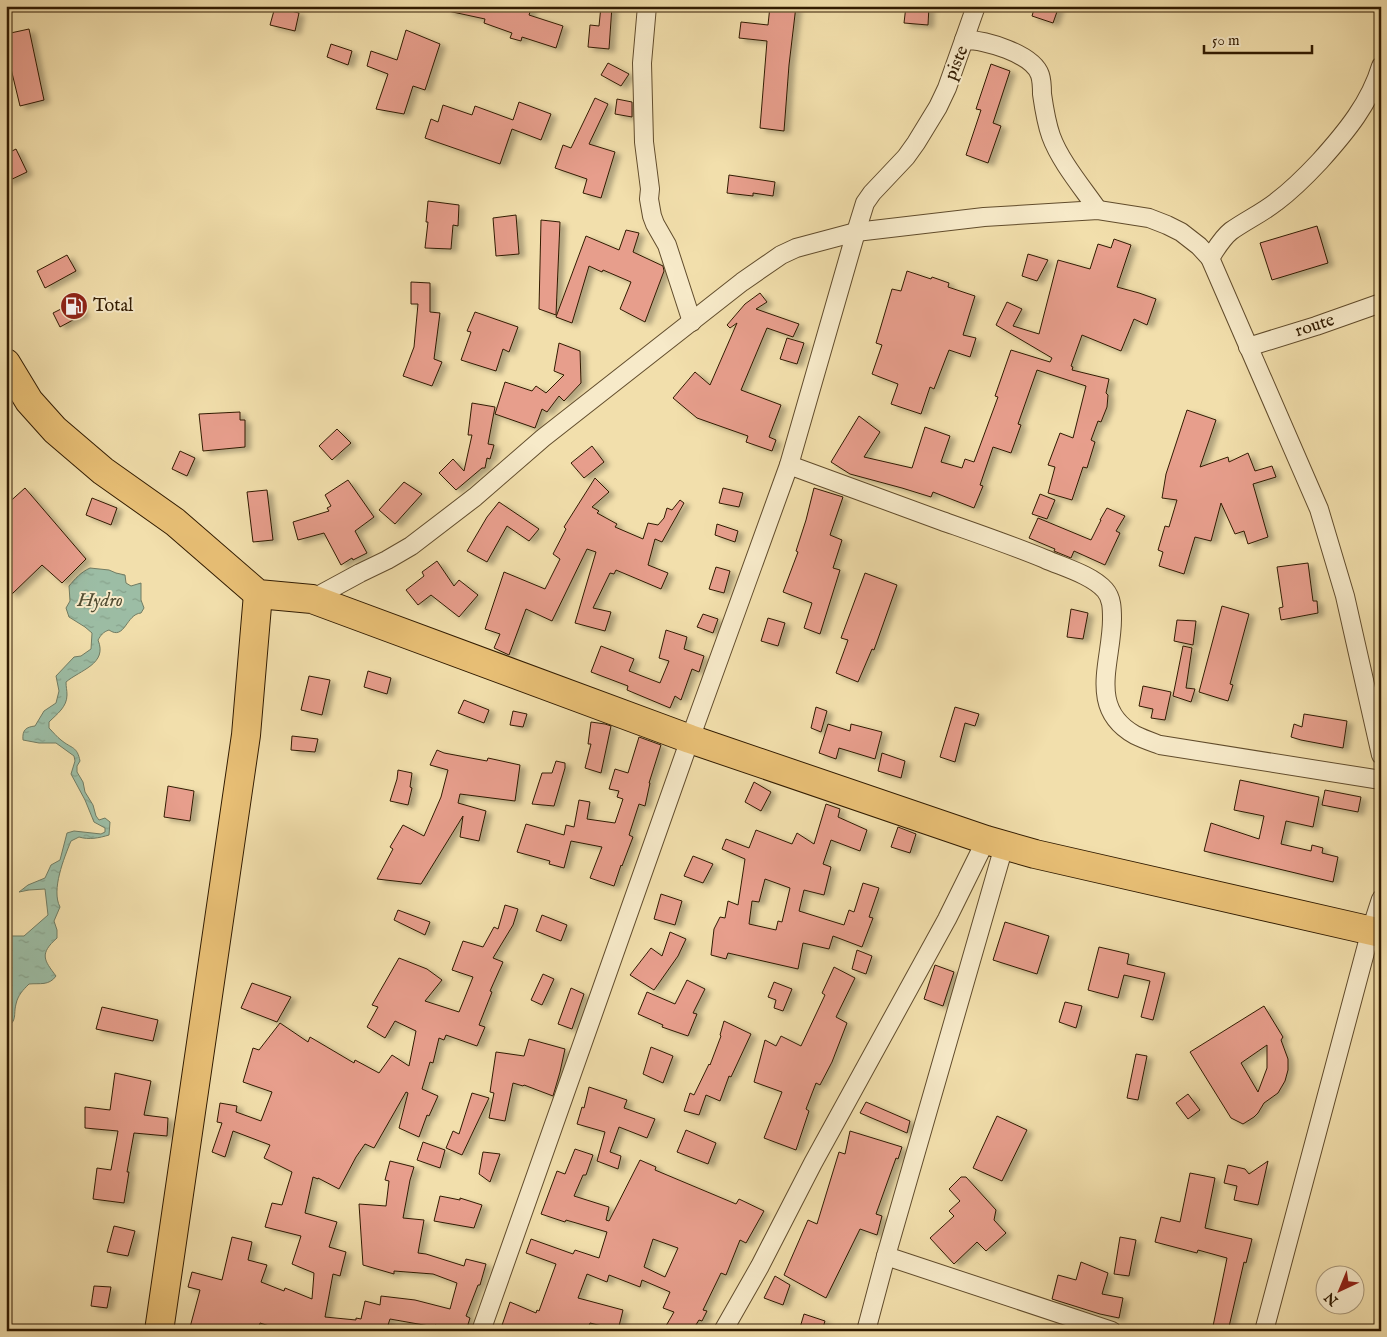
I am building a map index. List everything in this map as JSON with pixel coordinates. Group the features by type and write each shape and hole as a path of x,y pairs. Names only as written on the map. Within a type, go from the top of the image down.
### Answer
{"highway":[{"path":"6,362 29,401 55,430 103,471 175,522 258,594 312,599 690,739 995,843 1054,858 1376,926"},
{"path":"159,1331 246,735 258,594"}],"street":[{"path":"647,6 642,63 644,142 650,208 655,224 668,245 692,322"},
{"path":"964,40 976,6"},
{"name":"piste","path":"481,1331 789,465 865,202 916,144 938,107 964,40 978,40 1010,50 1035,67 1040,75 1051,136 1060,155 1098,210"},
{"path":"1210,258 1220,242 1230,232 1262,213 1297,185 1337,142 1367,100 1381,66"},
{"path":"312,599 411,546 475,497 543,438 742,282 781,255 796,248 856,232 984,217 1098,210 1149,218 1167,225 1181,232 1199,246 1210,258 1319,509 1345,596 1381,755"},
{"name":"route","path":"1248,347 1381,303"},
{"path":"789,465 1022,550 1092,580 1105,590 1110,599 1112,616 1106,680 1107,703 1111,713 1118,722 1135,735 1160,745 1381,780"},
{"path":"866,1331 995,843"},
{"path":"724,1331 813,1163 947,919 995,843"},
{"path":"1264,1331 1376,926 1381,899"},
{"path":"886,1256 1112,1331"}],"water":[{"name":"Hydro","path":"90,568 109,570 125,575 126,583 131,586 141,583 141,600 144,608 141,613 136,614 119,632 109,630 101,635 98,640 100,648 96,661 66,682 67,699 61,710 49,722 49,728 59,739 74,748 77,753 80,761 77,766 77,772 83,782 85,792 93,805 96,816 99,820 105,818 110,822 109,835 94,838 79,837 71,841 62,865 58,883 57,892 60,907 54,921 57,938 48,948 45,957 56,976 47,983 29,984 25,988 19,995 14,1020 6,1029 6,936 24,936 48,915 45,889 19,892 28,885 45,878 51,865 60,860 67,833 74,831 101,834 105,832 105,828 94,822 71,774 75,761 74,756 56,743 39,743 23,740 25,730 35,726 44,711 56,703 59,691 56,676 74,657 81,656 91,649 92,633 69,617 66,608 70,601 69,586 76,578"}],"building":[{"path":"448,6 532,6 529,15 563,26 556,48 522,37 521,41 510,38 512,33 484,23 485,19 448,11"},
{"path":"601,6 612,6 609,49 588,47 590,25 599,26"},
{"path":"770,6 796,6 784,131 760,128 767,41 739,38 741,22 768,25"},
{"path":"906,6 929,6 928,25 904,23"},
{"path":"1035,6 1059,6 1053,23 1032,16"},
{"path":"275,7 299,13 295,31 270,25"},
{"path":"29,29 44,100 20,106 6,48 6,34"},
{"path":"406,30 440,44 425,90 413,86 404,114 376,109 388,74 367,66 371,51 397,60"},
{"path":"331,44 352,51 348,65 327,57"},
{"path":"608,63 629,74 621,86 601,75"},
{"path":"991,64 1010,71 993,123 1001,126 988,163 966,155 981,110 976,109"},
{"path":"595,98 608,104 589,144 615,152 601,198 583,193 587,179 555,168 563,145 571,148"},
{"path":"617,99 632,102 632,117 615,114"},
{"path":"519,102 551,114 541,140 512,129 500,164 425,138 431,119 438,122 443,105 472,115 475,106 513,120"},
{"path":"16,149 27,172 6,182 6,154"},
{"path":"729,175 775,182 773,196 753,193 753,196 727,193"},
{"path":"428,201 459,205 458,226 453,225 451,249 425,248"},
{"path":"516,215 519,254 496,256 493,218"},
{"path":"541,220 560,222 556,315 539,309"},
{"path":"1317,226 1328,263 1272,280 1260,243"},
{"path":"626,230 639,233 633,252 663,266 664,271 645,322 620,309 631,282 589,266 572,323 556,317 586,236 619,250"},
{"path":"1114,239 1131,245 1117,287 1156,299 1147,325 1134,319 1121,351 1082,335 1071,366 1073,367 1072,370 1109,379 1106,393 1108,395 1107,407 1101,422 1098,421 1091,440 1095,442 1087,468 1083,467 1072,500 1048,493 1055,467 1048,465 1060,433 1073,438 1086,386 1037,370 1018,424 1021,425 1011,453 993,447 980,485 983,486 974,508 933,492 931,497 850,474 831,462 859,416 880,432 864,457 912,468 925,427 950,436 941,462 962,468 965,459 974,462 998,397 995,396 1011,350 1050,362 1052,358 996,325 1007,302 1022,309 1013,326 1039,334 1058,260 1090,269 1098,244 1111,248"},
{"path":"1028,254 1048,260 1037,281 1022,276"},
{"path":"67,255 76,271 45,288 37,271"},
{"path":"907,271 949,283 948,287 975,296 963,335 976,338 970,357 949,350 934,389 930,387 921,414 891,404 898,384 872,374 882,345 876,343 892,289 901,291"},
{"path":"411,282 430,283 430,312 440,313 434,359 442,362 432,386 403,376 414,347 418,304 411,304"},
{"path":"760,293 767,302 756,309 799,324 793,337 767,328 741,390 781,405 769,437 776,440 772,451 746,442 748,436 697,418 673,398 695,372 710,385 737,323 730,328 727,325 745,304"},
{"path":"77,301 84,314 60,327 53,313"},
{"path":"475,312 518,327 509,352 503,349 496,371 461,360 471,332 467,331"},
{"path":"787,338 804,343 797,364 780,359"},
{"path":"559,343 580,351 581,383 564,401 559,396 547,412 542,409 535,428 495,414 505,382 532,391 536,386 546,393 564,375 554,371"},
{"path":"472,403 495,407 488,444 494,445 490,459 487,458 485,468 482,468 456,490 439,473 453,459 464,471 472,435 468,435"},
{"path":"1187,410 1216,420 1200,467 1228,457 1229,462 1248,453 1255,471 1272,466 1276,477 1253,484 1268,537 1248,544 1244,531 1235,534 1221,503 1211,541 1195,537 1184,574 1159,566 1163,552 1158,550 1165,526 1169,527 1177,500 1162,498 1166,474"},
{"path":"240,412 240,420 245,420 245,447 203,451 199,414"},
{"path":"337,429 351,443 332,460 319,446"},
{"path":"592,446 604,462 584,478 571,463"},
{"path":"180,451 195,458 187,476 172,469"},
{"path":"595,478 609,492 592,507 599,511 597,513 617,524 615,527 643,539 648,523 658,525 664,518 667,508 672,510 680,500 684,503 662,542 655,539 648,565 668,573 661,589 616,570 614,574 610,573 593,608 611,612 605,631 575,623 596,552 587,549 552,621 526,609 509,655 494,648 500,634 485,629 504,572 545,589 560,559 553,554 566,529 564,527"},
{"path":"348,480 374,517 355,531 367,553 353,560 352,558 341,565 324,533 298,540 293,522 329,511 327,508 331,506 325,495"},
{"path":"404,482 422,494 395,524 379,510"},
{"path":"25,488 86,559 62,583 42,565 12,594 6,588 6,505"},
{"path":"723,488 743,493 739,507 719,503"},
{"path":"814,488 843,497 830,535 842,540 833,568 840,570 820,634 804,628 812,603 783,592 798,552 796,551"},
{"path":"267,490 273,540 253,542 247,492"},
{"path":"1040,494 1055,500 1047,519 1032,514"},
{"path":"92,498 117,508 111,525 86,515"},
{"path":"499,502 539,529 529,541 507,526 487,562 467,551 487,517"},
{"path":"1107,508 1125,516 1116,531 1120,533 1105,565 1074,551 1071,558 1029,538 1038,518 1091,540"},
{"path":"717,524 738,531 735,542 715,535"},
{"path":"437,561 454,586 459,580 478,595 459,617 431,595 418,605 406,590 424,576 422,572"},
{"path":"1308,563 1313,601 1317,601 1318,613 1281,620 1279,608 1283,607 1277,567"},
{"path":"716,567 730,571 724,593 709,589"},
{"path":"865,573 897,585 874,650 872,649 858,682 836,673 848,640 841,638"},
{"path":"1222,606 1249,614 1230,684 1233,685 1228,701 1199,692"},
{"path":"1071,609 1088,613 1083,639 1067,637"},
{"path":"703,614 718,619 713,633 697,627"},
{"path":"768,618 785,623 778,646 761,641"},
{"path":"1177,620 1196,621 1193,645 1174,641"},
{"path":"666,630 687,637 684,649 704,656 699,672 692,669 681,700 675,696 670,708 627,690 628,686 591,672 601,646 634,659 629,671 660,683 669,661 659,658"},
{"path":"1183,646 1192,648 1186,688 1195,689 1191,702 1173,696"},
{"path":"368,671 391,678 387,694 364,687"},
{"path":"309,676 330,680 322,715 301,710"},
{"path":"1143,686 1171,692 1165,720 1151,718 1153,709 1139,706"},
{"path":"464,700 489,710 484,723 458,713"},
{"path":"816,707 827,711 821,732 811,728"},
{"path":"955,707 979,714 975,726 965,723 955,762 940,757"},
{"path":"513,711 527,714 523,727 510,725"},
{"path":"1304,714 1347,721 1343,748 1291,737 1294,724 1302,727"},
{"path":"591,722 611,726 601,773 585,768 591,744 588,744"},
{"path":"828,724 850,731 851,724 882,732 875,759 839,748 836,759 819,753"},
{"path":"292,736 318,739 315,752 291,750"},
{"path":"639,737 661,745 649,783 645,806 639,804 629,835 633,837 614,886 590,878 602,847 571,841 564,868 549,864 550,861 517,852 526,824 564,835 566,825 574,827 579,800 590,802 587,819 615,823 623,799 617,797 619,791 609,789 615,769 628,773"},
{"path":"437,750 487,761 488,758 520,765 515,801 460,794 458,803 486,811 479,841 460,837 463,816 421,884 377,879 393,849 390,847 403,825 424,836 441,797 448,770 430,765"},
{"path":"882,753 905,761 901,778 878,771"},
{"path":"556,761 565,763 565,768 554,806 532,804 542,773 552,773"},
{"path":"398,770 412,773 410,787 412,788 408,805 390,801"},
{"path":"1240,780 1319,797 1313,827 1286,821 1281,844 1311,851 1312,845 1323,848 1322,853 1338,857 1333,882 1204,851 1211,823 1259,839 1264,816 1234,810"},
{"path":"754,782 771,792 761,811 745,802"},
{"path":"168,786 194,791 190,821 164,817"},
{"path":"1325,790 1361,797 1358,812 1322,805"},
{"path":"826,804 840,809 838,817 867,830 860,851 831,840 823,864 831,867 824,895 804,890 799,911 844,925 849,910 854,912 863,883 879,888 869,917 873,918 862,947 833,936 829,949 803,943 798,969 728,953 726,959 711,955 714,929 720,917 725,918 728,901 738,905 745,859 722,849 726,839 749,848 756,830 792,844 797,833 814,844","holes":["765,879 790,888 782,922 778,921 776,930 749,924 752,901 759,902"]},
{"path":"898,827 916,834 910,853 891,847"},
{"path":"693,856 713,864 703,883 684,876"},
{"path":"661,894 682,901 675,925 654,919"},
{"path":"505,905 518,909 513,925 493,958 503,962 490,991 492,992 479,1025 485,1027 477,1046 446,1035 444,1040 439,1038 433,1063 430,1062 422,1089 438,1096 429,1116 427,1115 419,1137 399,1128 408,1093 406,1092 374,1148 365,1144 339,1189 313,1177 305,1213 337,1222 329,1247 346,1252 340,1276 333,1274 325,1317 361,1319 365,1301 380,1305 381,1296 415,1300 450,1309 457,1283 433,1274 394,1271 394,1274 363,1265 359,1204 386,1206 389,1181 385,1180 390,1161 414,1167 403,1218 424,1220 418,1253 464,1266 466,1259 486,1264 480,1285 478,1285 466,1316 470,1318 466,1331 447,1331 435,1325 435,1327 390,1319 386,1331 285,1331 260,1323 258,1331 189,1331 200,1290 188,1287 192,1272 222,1280 232,1237 252,1242 248,1260 267,1265 261,1282 284,1291 285,1288 312,1299 314,1273 292,1264 301,1236 265,1227 272,1203 282,1205 292,1172 264,1158 270,1145 233,1131 225,1157 212,1152 222,1123 217,1122 220,1103 237,1106 236,1112 261,1121 272,1092 243,1082 253,1048 259,1050 280,1023 308,1042 310,1037 354,1063 355,1060 379,1073 392,1055 409,1066 416,1031 395,1021 385,1038 367,1027 378,1007 372,1005 399,958 427,969 442,980 425,1001 459,1012 473,977 452,970 463,941 483,947 494,927 498,929"},
{"path":"398,910 430,922 425,935 394,920"},
{"path":"542,915 567,925 561,941 536,931"},
{"path":"1005,922 1049,936 1037,974 993,960"},
{"path":"670,932 686,939 678,956 654,990 630,975 651,948 662,956"},
{"path":"1099,947 1129,954 1127,964 1165,973 1153,1020 1141,1017 1150,981 1124,975 1118,998 1088,990"},
{"path":"857,950 872,956 866,974 852,969"},
{"path":"935,965 954,972 943,1006 924,999"},
{"path":"834,967 855,978 836,1017 847,1023 832,1062 820,1085 816,1083 806,1109 809,1111 796,1150 764,1138 782,1092 754,1082 765,1040 776,1046 781,1036 801,1046 825,995 822,993"},
{"path":"543,974 554,979 542,1005 531,1000"},
{"path":"687,980 705,989 693,1013 697,1014 688,1036 662,1027 663,1025 638,1014 647,992 675,1004"},
{"path":"774,982 792,989 783,1011 774,1008 776,1000 768,997"},
{"path":"252,983 291,997 277,1022 241,1008"},
{"path":"571,988 584,994 572,1029 558,1024"},
{"path":"1065,1002 1082,1006 1076,1028 1059,1022"},
{"path":"1264,1006 1283,1037 1281,1040 1288,1059 1288,1070 1285,1081 1278,1093 1264,1103 1254,1117 1243,1124 1231,1118 1190,1052","holes":["1267,1045 1267,1068 1258,1092 1241,1063"]},
{"path":"102,1007 158,1020 153,1041 96,1029"},
{"path":"724,1021 751,1034 731,1077 729,1076 720,1101 706,1095 699,1115 684,1111 690,1093 694,1095 710,1065 721,1036"},
{"path":"529,1039 565,1049 553,1096 513,1083 505,1121 489,1118 494,1093 490,1092 496,1052 524,1056"},
{"path":"651,1047 673,1056 663,1083 643,1074"},
{"path":"1136,1054 1147,1056 1138,1100 1127,1098"},
{"path":"115,1073 151,1081 144,1115 168,1118 167,1136 134,1133 124,1203 93,1199 97,1168 111,1170 118,1131 85,1128 85,1107 110,1110"},
{"path":"589,1087 627,1100 624,1108 655,1119 647,1138 619,1127 610,1152 621,1156 618,1169 597,1161 605,1132 577,1124 582,1107 584,1108"},
{"path":"472,1093 489,1098 462,1155 446,1148 453,1131 459,1134"},
{"path":"1188,1094 1200,1110 1188,1119 1176,1103"},
{"path":"866,1102 910,1121 907,1133 860,1113"},
{"path":"997,1116 1027,1130 1002,1181 973,1168"},
{"path":"686,1130 716,1143 708,1164 677,1152"},
{"path":"850,1131 902,1147 898,1159 896,1158 876,1214 882,1216 877,1235 860,1229 826,1298 784,1275 808,1220 817,1224 839,1152 845,1154"},
{"path":"423,1142 445,1150 440,1168 417,1160"},
{"path":"575,1149 593,1155 586,1175 583,1175 574,1196 609,1207 606,1220 609,1221 640,1160 656,1167 655,1170 736,1204 739,1199 764,1211 746,1243 740,1240 726,1275 721,1273 703,1310 707,1311 702,1321 699,1320 692,1331 663,1331 674,1312 663,1308 670,1292 642,1280 640,1287 609,1275 607,1282 587,1274 578,1298 623,1310 618,1330 590,1323 587,1331 500,1331 510,1302 536,1313 537,1310 539,1311 556,1264 526,1253 531,1239 573,1254 575,1250 599,1258 607,1232 541,1214 557,1171 565,1174","holes":["653,1239 678,1248 665,1277 644,1267"]},
{"path":"483,1152 500,1154 490,1182 479,1174"},
{"path":"1268,1161 1258,1205 1234,1200 1237,1186 1224,1183 1228,1165 1245,1169 1249,1174"},
{"path":"1190,1173 1215,1178 1205,1228 1252,1239 1246,1263 1244,1262 1228,1331 1212,1331 1227,1258 1198,1250 1197,1253 1155,1242 1161,1217 1180,1222"},
{"path":"961,1177 966,1177 996,1210 994,1220 1006,1233 986,1251 977,1242 954,1264 930,1238 954,1216 949,1211 960,1201 949,1189"},
{"path":"440,1196 460,1200 460,1198 482,1205 474,1228 434,1221"},
{"path":"114,1226 135,1231 128,1256 107,1252"},
{"path":"1120,1237 1136,1240 1129,1276 1114,1274"},
{"path":"1081,1262 1108,1273 1102,1294 1123,1298 1119,1318 1052,1299 1058,1275 1076,1280"},
{"path":"775,1276 790,1285 783,1305 764,1298"},
{"path":"94,1286 111,1287 107,1308 91,1306"},
{"path":"804,1314 825,1321 822,1331 799,1331"}],"place":[{"name":"Total","path":"74,306"}]}
